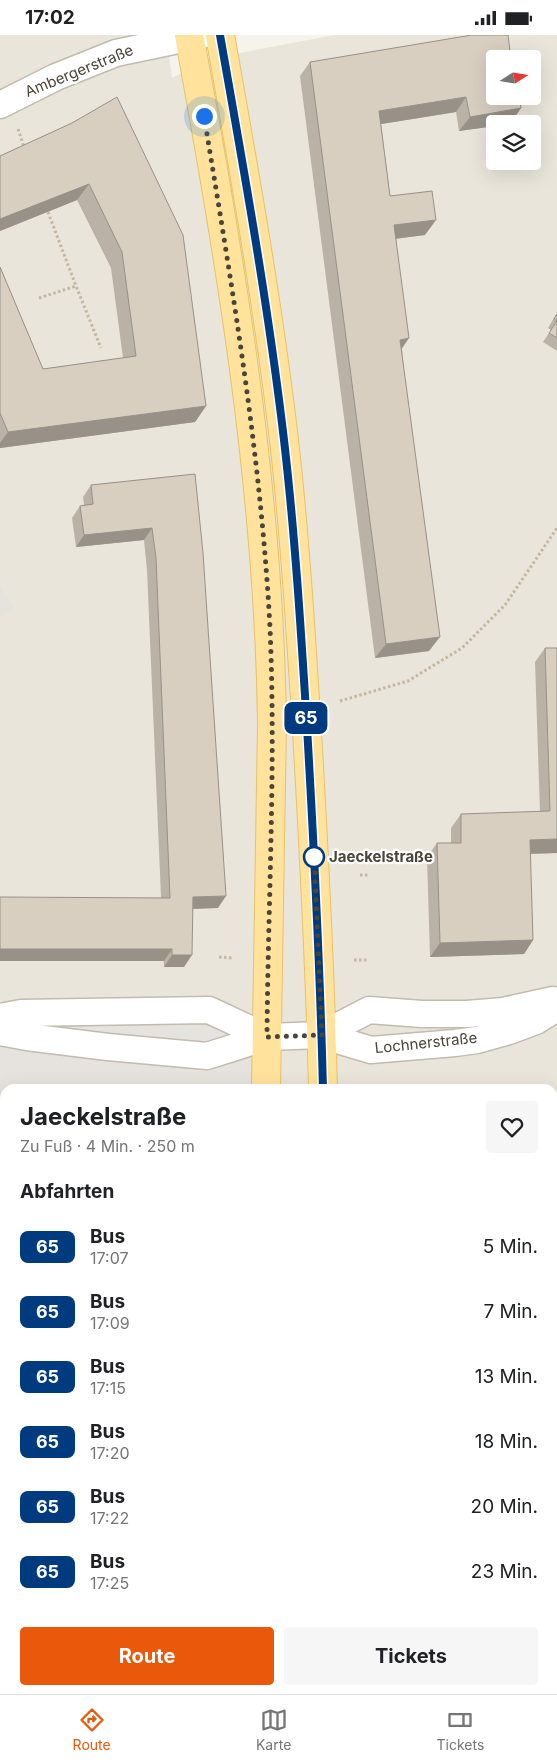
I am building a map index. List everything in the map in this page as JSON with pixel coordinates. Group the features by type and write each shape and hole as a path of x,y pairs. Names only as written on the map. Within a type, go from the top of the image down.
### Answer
{"main road":[{"path":"220,35 261,276 283,430 291,508 302,639 310,773 323,1084"},
{"path":"194,36 254,443 267,584 272,714 266,1084"}],"street":[{"name":"Ambergerstraße","path":"0,105 56,77 116,53 194,36"},
{"name":"Lochnerstraße","path":"322,1035 369,1010 402,1013 467,1014 503,1011 557,1000"},
{"name":"Lochnerstraße","path":"267,1037 322,1035 371,1050 455,1043 477,1040 509,1031 536,1021 557,1008"},
{"path":"0,1017 21,1013 209,1009 267,1037"},
{"path":"0,1032 108,1047 207,1055 267,1037"}],"path":[{"path":"48,212 101,348"},
{"path":"39,298 76,286"},
{"path":"340,701 408,681 462,648 505,605 557,528"},
{"path":"360,875 369,875"},
{"path":"218,957 232,958"},
{"path":"354,960 367,960"}],"shaded area":[{"path":"0,35 166,35 172,78 209,59 334,35 557,35 557,1084 251,1084 0,1005 0,619 15,608 0,585"},
{"path":"0,585 15,608 0,619"},
{"path":"0,1005 268,1023 267,1084 0,1084"}],"building":[{"path":"472,35 508,35 510,50 486,50 486,105 520,105 521,108 470,117 466,97 379,111 390,196 432,191 436,220 394,225 409,338 400,340 440,637 386,644 310,62"},
{"path":"117,97 183,235 206,406 8,432 0,413 0,267 43,369 136,356 122,252 89,184 0,219 0,156 72,123"},
{"path":"557,321 557,338 549,333"},
{"path":"195,474 203,553 226,896 193,897 192,955 172,955 172,949 0,949 0,897 170,898 156,558 152,528 84,535 80,506 93,504 91,485"},
{"path":"545,648 557,648 557,839 530,840 533,940 440,943 437,843 461,843 461,814 550,811"}],"bus line":[{"name":"65","path":"220,35 248,192 271,342 291,508 302,639 311,800 323,1084"}],"place":[{"name":"Jaeckelstraße","path":"314,857"}],"route":[{"path":"204,116 232,285 254,443 270,627 272,723 267,1037 322,1035 314,852 314,857"}]}
